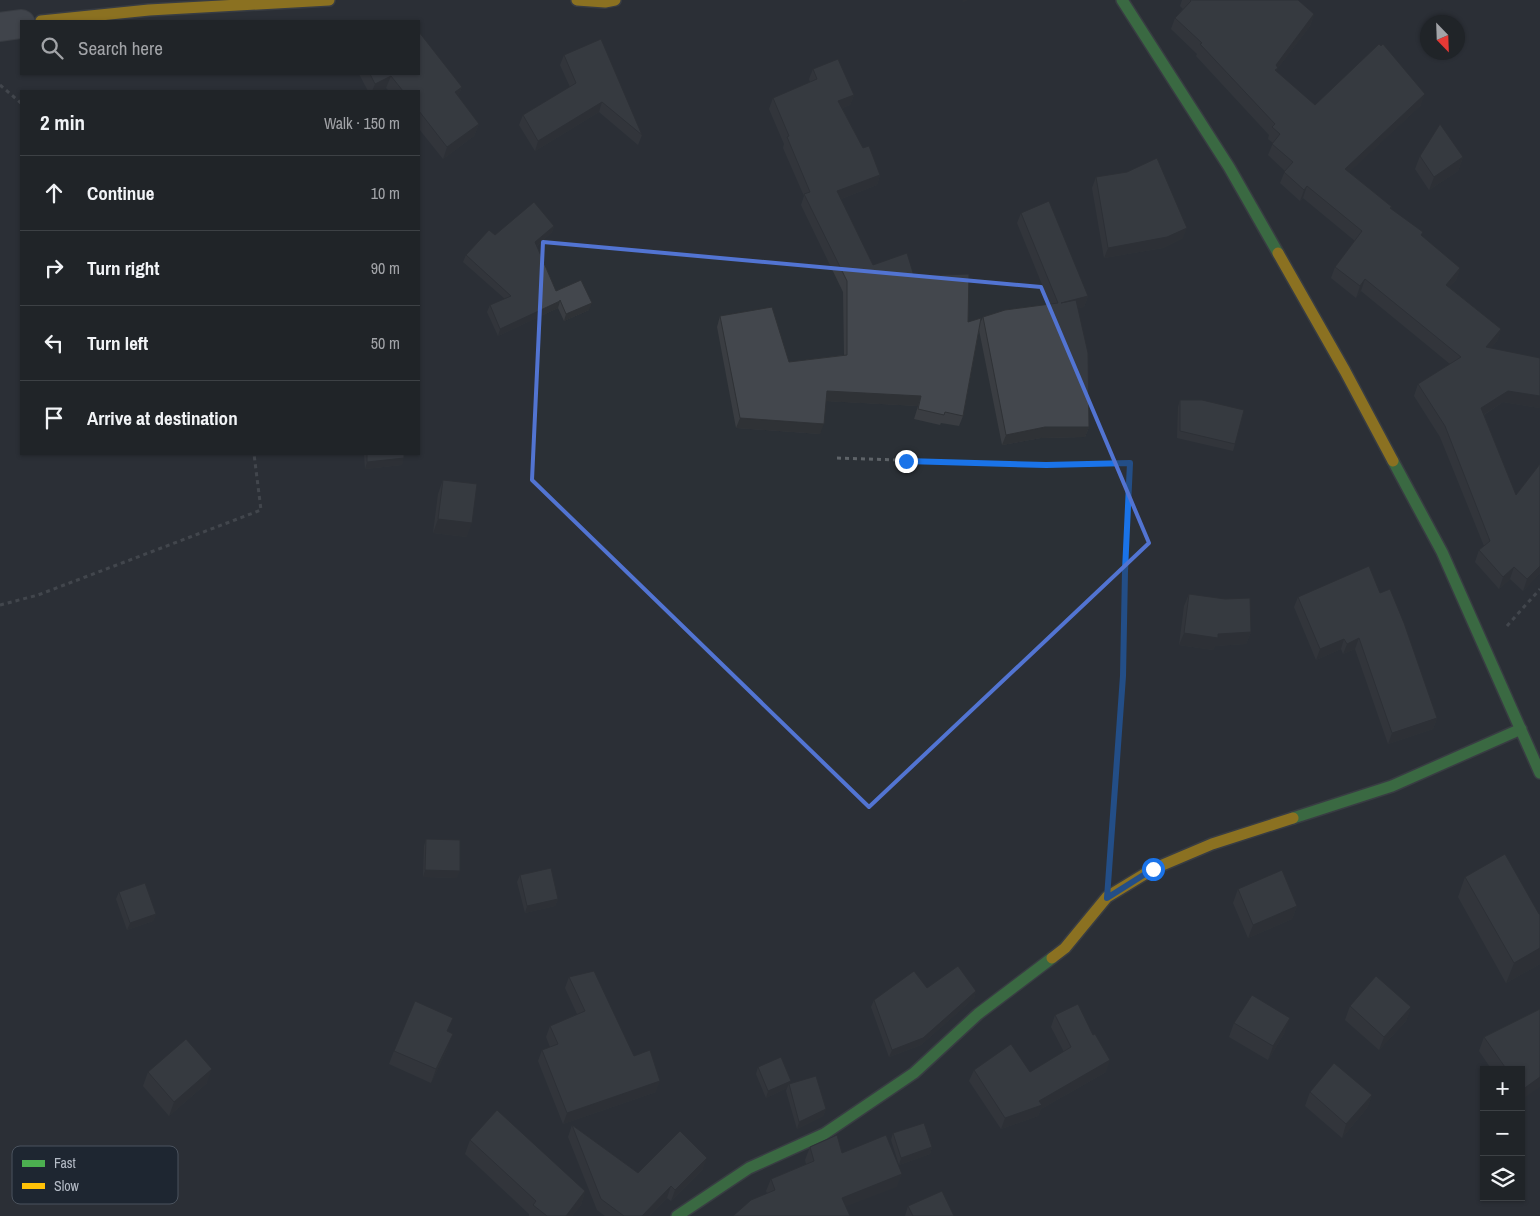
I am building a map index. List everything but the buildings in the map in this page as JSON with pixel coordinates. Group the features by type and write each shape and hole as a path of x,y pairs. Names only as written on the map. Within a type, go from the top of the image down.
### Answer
{"street":[{"path":"48,20 82,15 329,0"},
{"path":"577,0 604,2 615,0"},
{"path":"1122,0 1229,167 1345,371 1442,552 1540,772"},
{"path":"0,27 20,24"},
{"path":"677,1216 749,1168 824,1134 914,1073 978,1014 1065,948 1107,898 1153,869 1212,844 1392,786 1521,729"}],"path":[{"path":"0,85 20,102"},
{"path":"0,605 38,595 261,510 254,455"},
{"path":"837,458 1046,465 1130,463 1123,676 1107,898"},
{"path":"1486,651 1540,589"}],"highlighted area":[{"path":"543,242 1041,287 1149,543 869,807 532,480"}],"traffic: fast":[{"path":"1122,0 1229,167 1278,253"},
{"path":"1393,461 1442,552 1540,773"},
{"path":"1293,818 1392,786 1521,729"},
{"path":"677,1216 749,1168 824,1134 914,1073 978,1014 1052,958"}],"traffic: slow":[{"path":"51,20 149,10 329,0"},
{"path":"577,0 605,2 615,0"},
{"path":"1278,253 1345,371 1393,461"},
{"path":"1052,958 1065,948 1107,897 1153,869 1212,844 1293,818"}],"route":[{"path":"906,461 1046,465 1130,463 1123,676 1107,898 1153,869"}]}
